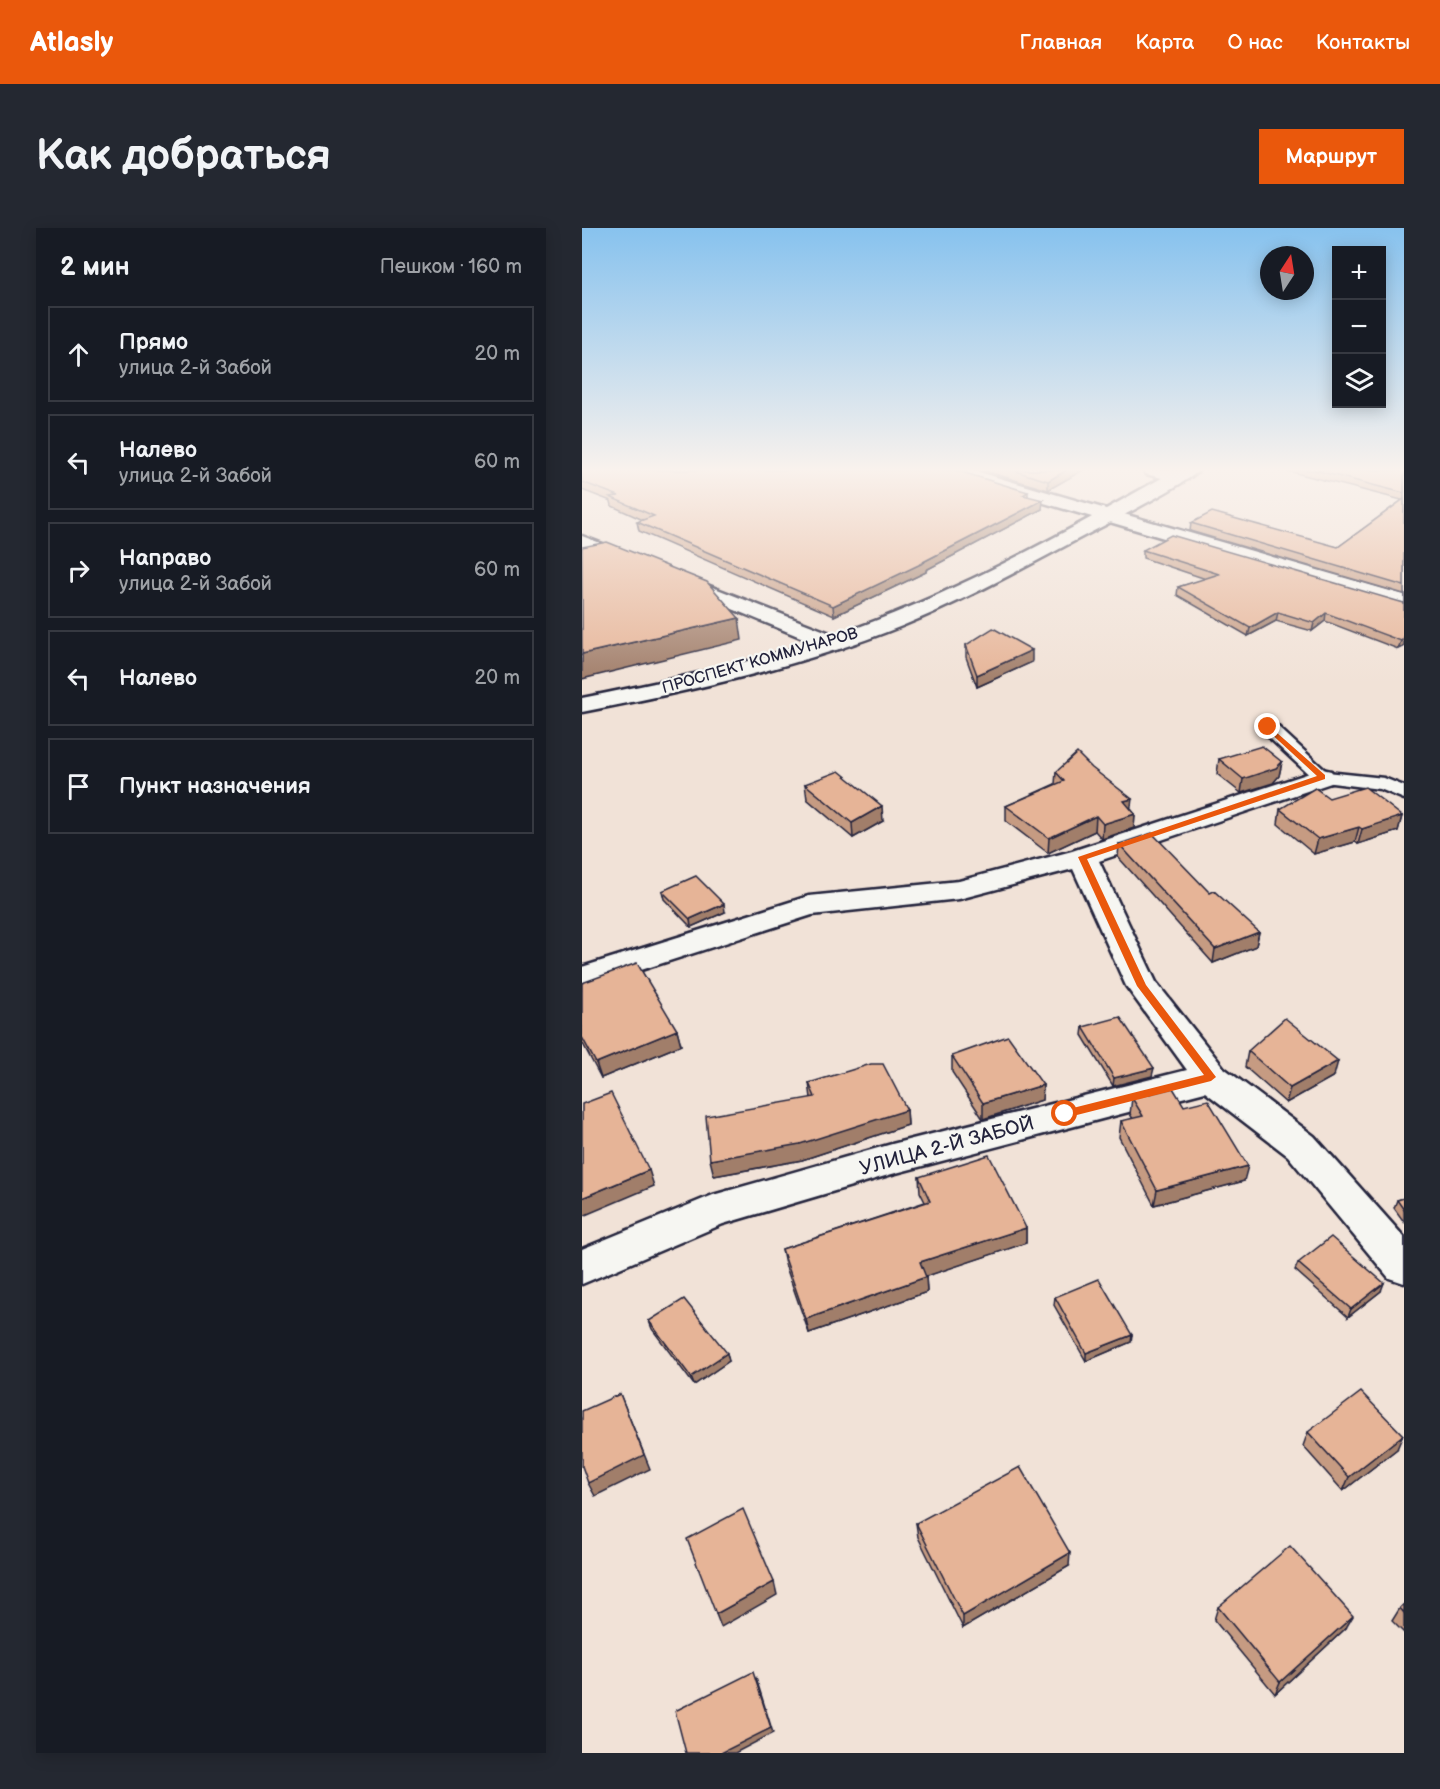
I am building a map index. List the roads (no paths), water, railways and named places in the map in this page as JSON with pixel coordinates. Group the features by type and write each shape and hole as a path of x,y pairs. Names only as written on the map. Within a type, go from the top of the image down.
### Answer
{"street":[{"name":"ПРОСПЕКТ КОММУНАРОВ","path":"582,705 642,693 835,643 895,621 1060,541"},
{"path":"1196,541 1404,602"},
{"path":"587,550 615,554 835,643"},
{"path":"582,978 809,906 959,890 1082,857 1322,777"},
{"path":"1082,857 1142,986 1211,1077 1301,1146 1404,1266"},
{"name":"УЛИЦА 2-Й ЗАБОЙ","path":"582,1267 713,1211 892,1159 1211,1077"}],"lane":[{"path":"1268,727 1322,777 1384,784 1404,793"}]}
